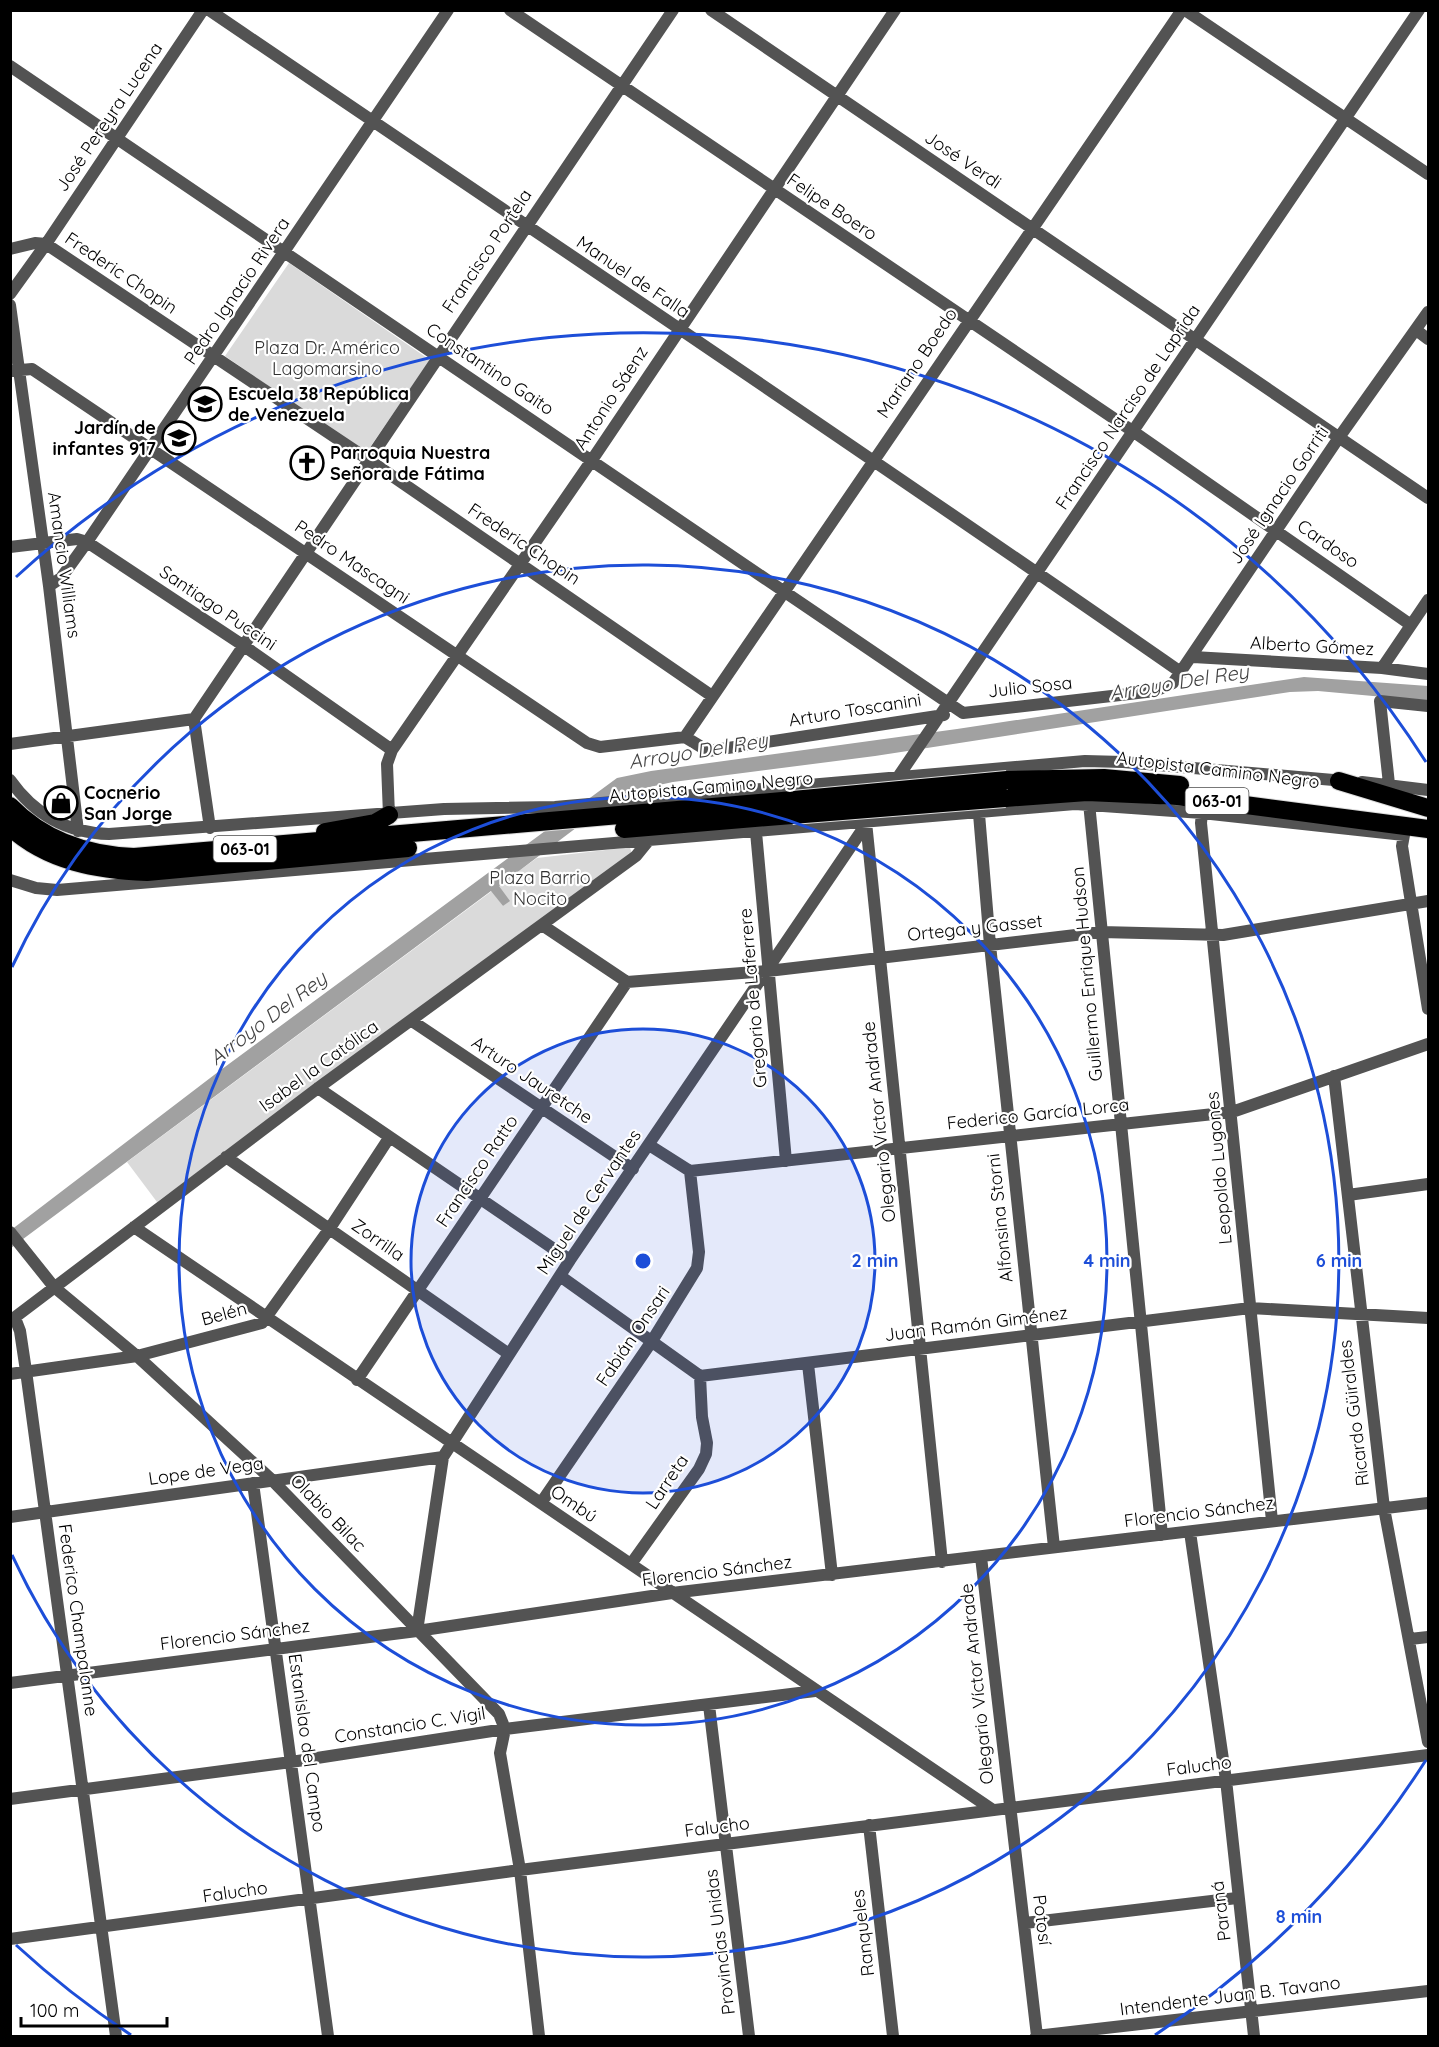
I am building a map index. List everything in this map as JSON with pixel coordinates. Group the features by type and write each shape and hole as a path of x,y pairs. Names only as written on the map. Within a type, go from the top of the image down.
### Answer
{"highway":[{"name":"Autopista Camino Negro","path":"10,827 50,853 87,867 106,871 147,872 495,840 602,825 1128,779 1428,816"},
{"path":"1339,781 1428,808"},
{"name":"Autopista Camino Negro","path":"1006,789 1177,796 1428,828"},
{"name":"Autopista Camino Negro","path":"10,806 27,822 62,843 112,856 134,857 237,850 495,840"},
{"path":"237,850 375,823 389,814"},
{"path":"1404,835 1428,837"}],"street":[{"name":"José Pereyra Lucena","path":"10,294 203,10"},
{"name":"Manuel de Falla","path":"209,10 1038,572"},
{"name":"Pedro Ignacio Rivera","path":"49,586 61,578 87,542 448,10"},
{"name":"Felipe Boero","path":"510,10 1134,432"},
{"name":"Francisco Portela","path":"194,719 525,225 673,10"},
{"name":"José Verdi","path":"711,10 1428,498"},
{"name":"Antonio Sáenz","path":"389,814 387,764 392,750 592,460 895,10"},
{"path":"1183,10 1428,174"},
{"name":"Mariano Boedo","path":"685,737 969,319 1183,10"},
{"name":"Francisco Narciso de Laprida","path":"866,822 900,777 932,726 1419,10"},
{"name":"Constantino Gaito","path":"10,66 949,702"},
{"path":"10,249 35,243 45,244"},
{"name":"Frederic Chopin","path":"45,244 369,460 712,696"},
{"name":"Amancio Williams","path":"10,305 15,370 49,586 78,831"},
{"name":"José Ignacio Gorriti","path":"1155,691 1173,683 1182,673 1340,436 1428,312"},
{"path":"1416,330 1428,339"},
{"name":"Pedro Mascagni","path":"15,370 32,369 587,743 600,747 685,737"},
{"name":"Cardoso","path":"1134,432 1411,625"},
{"path":"10,548 77,539 87,542"},
{"name":"Santiago Puccini","path":"87,542 244,646 392,750"},
{"path":"1038,572 1182,673"},
{"path":"1382,668 1428,600"},
{"name":"Alberto Gómez","path":"1192,657 1382,668 1428,674"},
{"name":"Julio Sosa","path":"963,713 1155,691"},
{"path":"1389,784 1380,701 1428,706"},
{"path":"949,702 963,713"},
{"name":"Arturo Toscanini","path":"685,737 708,751 963,713"},
{"path":"10,744 68,738 194,719 210,828"},
{"path":"10,780 32,806 59,824 78,831 109,834 450,809 555,807 1100,760 1389,784 1428,790"},
{"path":"10,880 36,888 57,890 495,840 573,845 979,814 1089,803 1203,813 1404,835 1402,846 1428,1009"},
{"name":"Guillermo Enrique Hudson","path":"1089,803 1162,1535"},
{"name":"Leopoldo Lugones","path":"1203,813 1201,822 1272,1521"},
{"name":"Alfonsina Storni","path":"979,814 990,945 1054,1547"},
{"name":"Olegario Víctor Andrade","path":"866,822 922,1349 942,1562"},
{"name":"Miguel de Cervantes","path":"417,1631 443,1456 570,1260 768,971 866,822"},
{"name":"Gregorio de Laferrere","path":"756,832 786,1161"},
{"name":"Isabel la Católica","path":"13,1319 226,1157 636,856 649,840"},
{"name":"Ortega y Gasset","path":"627,982 768,971 1101,932 1214,936 1428,900"},
{"path":"542,925 627,982"},
{"name":"Francisco Ratto","path":"357,1380 627,982"},
{"name":"Arturo Jauretche","path":"412,1021 633,1169"},
{"name":"Federico García Lorca","path":"690,1171 1120,1122 1232,1112 1428,1044"},
{"name":"Ricardo Güiraldes","path":"1334,1076 1384,1508 1428,1742"},
{"path":"318,1089 482,1198 570,1260"},
{"name":"Belén","path":"10,1374 137,1356 257,1325 268,1317 389,1138"},
{"path":"649,1145 690,1171"},
{"name":"Zorrilla","path":"226,1157 509,1354"},
{"name":"Fabián Onsari","path":"541,1503 690,1282 699,1260 690,1171"},
{"path":"1348,1195 1428,1184"},
{"name":"Ombú","path":"134,1227 814,1691 993,1810"},
{"name":"Olabio Bilac","path":"10,1232 54,1287 137,1356 272,1480 500,1714 505,1729"},
{"path":"560,1276 700,1376"},
{"name":"Juan Ramón Giménez","path":"700,1376 1250,1308 1428,1318"},
{"name":"Federico Champalanne","path":"13,1319 20,1331 84,1790 103,1928 112,2036"},
{"path":"808,1364 832,1575"},
{"name":"Larreta","path":"631,1564 699,1469 706,1454 700,1376"},
{"name":"Lope de Vega","path":"10,1517 443,1456"},
{"name":"Estanislao del Campo","path":"253,1483 328,2037"},
{"name":"Florencio Sánchez","path":"10,1683 276,1647 417,1631 672,1593 1428,1503"},
{"path":"1190,1532 1226,1780"},
{"name":"Olegario Víctor Andrade","path":"981,1557 1009,1808"},
{"path":"1410,1639 1428,1637"},
{"name":"Constancio C. Vigil","path":"10,1798 291,1762 505,1729 814,1691"},
{"name":"Provincias Unidas","path":"708,1705 749,2037"},
{"path":"505,1729 500,1753 519,1870 539,2037"},
{"name":"Falucho","path":"10,1939 519,1870 1428,1755"},
{"name":"Paraná","path":"1226,1780 1237,1898 1254,2037"},
{"name":"Potosí","path":"1009,1808 1025,1923 1037,2036"},
{"name":"Ranqueles","path":"868,1825 893,2037"},
{"path":"1025,1923 1237,1898"},
{"name":"Intendente Juan B. Tavano","path":"1037,2036 1428,1991"}],"green space":[{"name":"Plaza Dr. Américo Lagomarsino","path":"289,263 430,360 366,453 225,356"},
{"name":"Plaza Barrio Nocito","path":"630,848 632,853 157,1202 127,1162 492,891 503,906 509,901 498,886 537,858"}],"shaded area":[{"path":"1304,677 1428,686 1428,701 1318,691 1290,692 875,756 673,782 631,791 617,797 499,886 510,901 503,906 491,891 11,1248 11,1230 218,1072 617,778 651,771 957,729"}],"place":[{"name":"Escuela 38 República de Venezuela","path":"205,404"},
{"name":"Jardín de infantes 917","path":"179,438"},
{"name":"Parroquia Nuestra Señora de Fátima","path":"307,463"},
{"name":"Cocnerio San Jorge","path":"61,803"}],"water label":[{"name":"Arroyo Del Rey","path":"1179,682"},
{"name":"Arroyo Del Rey","path":"698,751"},
{"name":"Arroyo Del Rey","path":"268,1018"}]}
